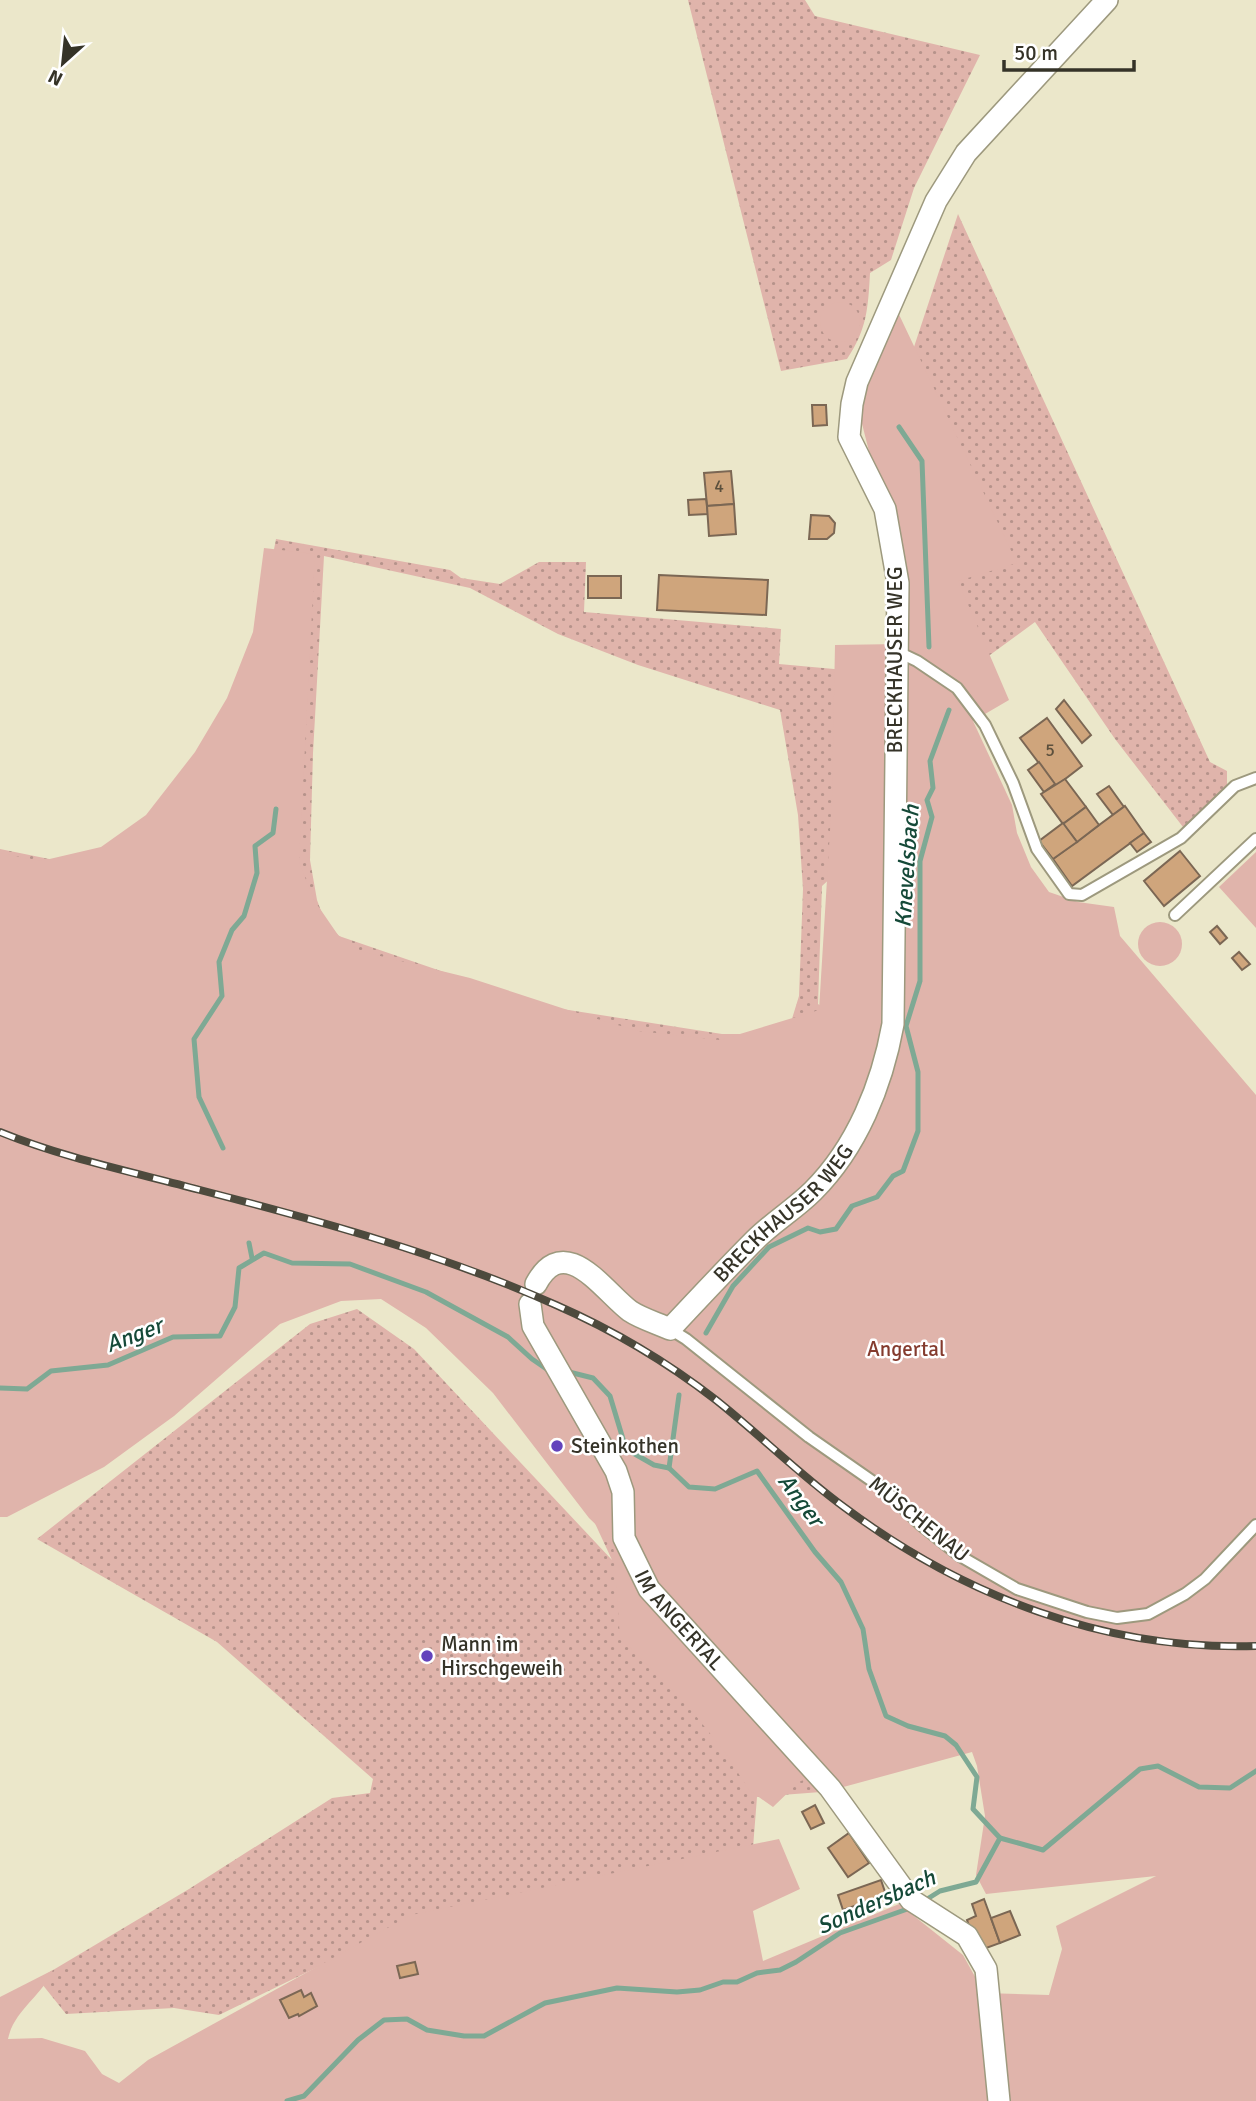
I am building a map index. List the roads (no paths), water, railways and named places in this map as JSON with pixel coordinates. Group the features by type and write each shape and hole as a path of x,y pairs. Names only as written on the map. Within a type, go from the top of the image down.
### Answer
{"street":[{"name":"BRECKHAUSER WEG","path":"670,1329 755,1240 812,1192 831,1170 867,1111 880,1079 893,1024 898,583 885,509 849,437 852,404 857,382 936,201 951,173 966,152 1107,0"},
{"name":"IM ANGERTAL","path":"670,1329 631,1311 596,1276 582,1267 561,1263 555,1265 541,1275 533,1294 533,1326 620,1481 625,1510 624,1538 649,1589 830,1788 914,1901 967,1936 986,1969 999,2101"}],"lane":[{"path":"898,652 917,661 957,688 985,725 1013,783 1037,849 1056,880 1069,894 1082,895 1181,838 1235,786 1256,778"},
{"path":"1175,915 1256,839"},
{"name":"MÜSCHENAU","path":"670,1329 810,1437 885,1490 920,1524 960,1556 1017,1589 1087,1612 1116,1618 1148,1614 1185,1594 1205,1579 1256,1525"}],"waterway":[{"name":"Knevelsbach","path":"899,427 922,461 929,647"},
{"name":"Knevelsbach","path":"706,1333 733,1286 769,1247 808,1228 820,1232 836,1229 852,1206 877,1197 893,1176 903,1171 918,1131 918,1072 906,1026 920,981 920,861 932,817 927,800 933,788 930,761 949,710"},
{"path":"223,1148 199,1097 194,1039 222,996 219,962 232,930 244,916 257,873 255,846 273,833 276,809"},
{"path":"249,1243 252,1258"},
{"name":"Anger","path":"0,1388 27,1389 51,1371 108,1365 173,1337 220,1336 235,1307 239,1268 264,1253 292,1263 350,1264 426,1292 508,1337 548,1370"},
{"name":"Anger","path":"565,1371 593,1378 610,1396 626,1449 654,1465 669,1468 689,1487 715,1489 757,1471 815,1552 841,1582 863,1629 869,1669 886,1716 908,1726 945,1736 956,1745 977,1777 973,1809 1000,1838 1043,1850 1140,1769 1158,1766 1199,1787 1230,1788 1256,1771"},
{"name":"Knevelsbach","path":"669,1468 679,1395"},
{"name":"Sondersbach","path":"924,1901 940,1891 976,1882 1000,1838"},
{"name":"Sondersbach","path":"287,2101 304,2096 358,2040 384,2020 407,2019 427,2030 484,2036 545,2003 617,1988 677,1992 700,1990 723,1982 737,1982 757,1973 780,1970 840,1933 913,1907"}],"railway":[{"path":"0,1132 74,1157 290,1214 425,1254 513,1287 577,1315 619,1336 697,1386 827,1494 890,1539 937,1567 1038,1612 1091,1628 1145,1639 1200,1645 1256,1646"}],"place":[{"name":"Steinkothen","path":"557,1446"},
{"name":"Mann im Hirschgeweih","path":"427,1656"}],"park label":[{"name":"Angertal","path":"906,1349"}]}
